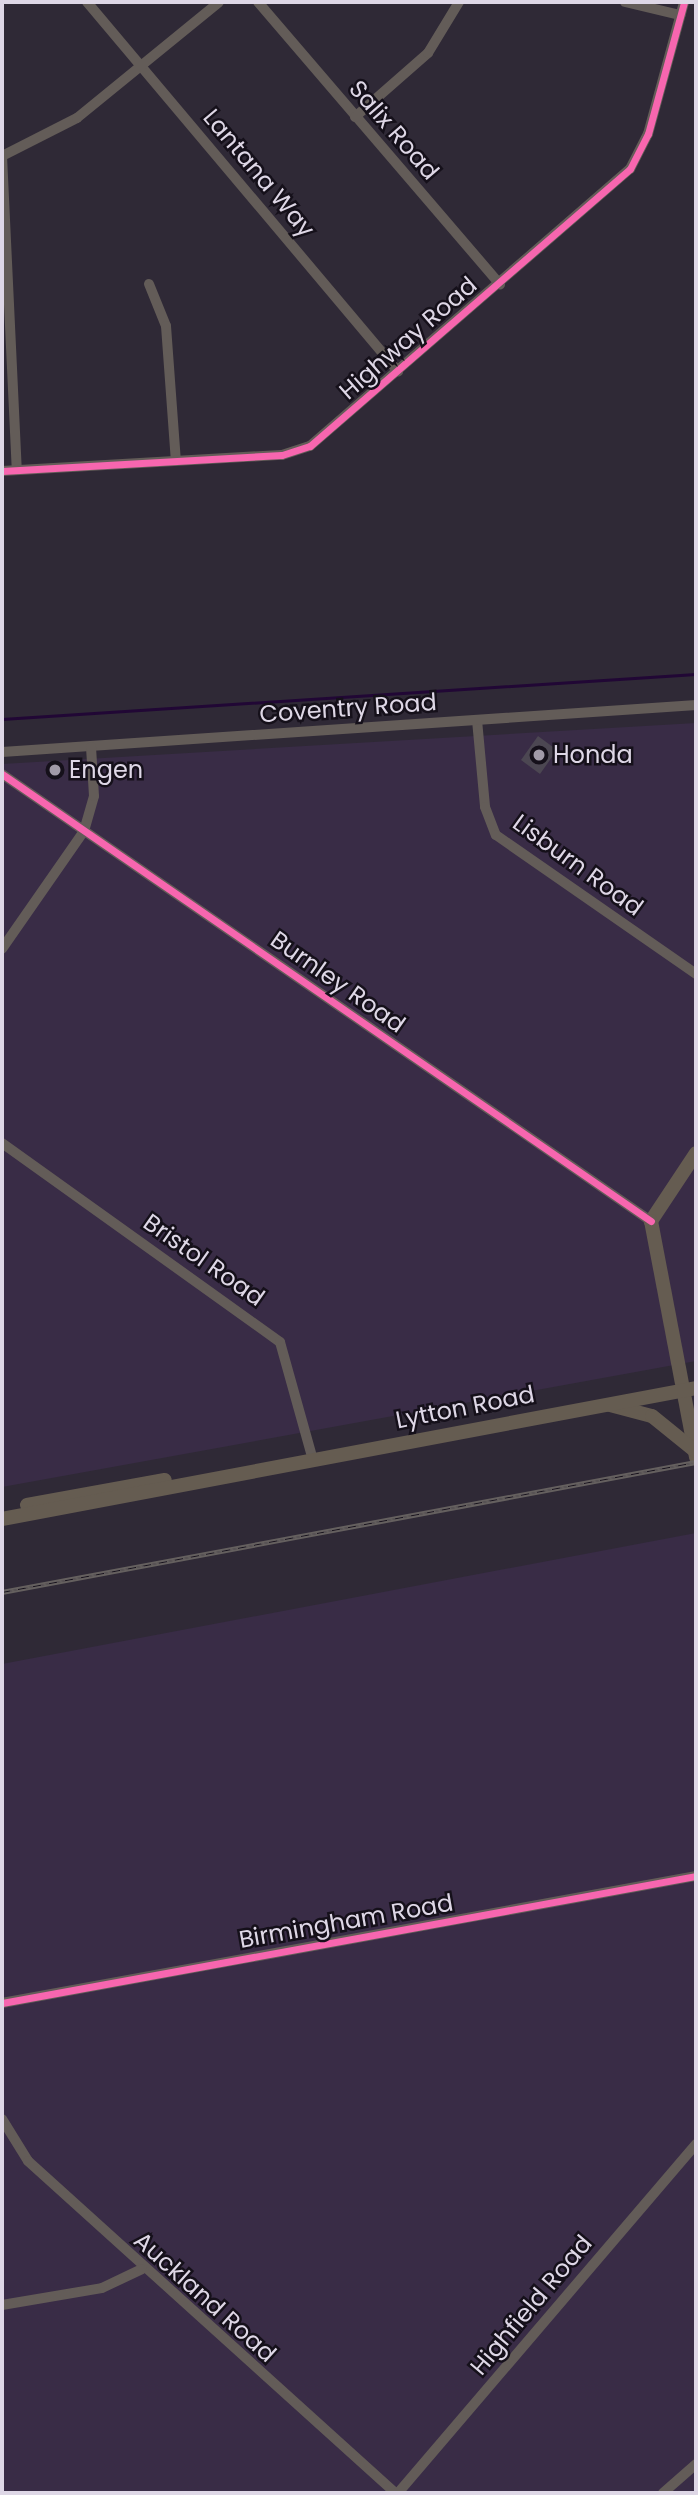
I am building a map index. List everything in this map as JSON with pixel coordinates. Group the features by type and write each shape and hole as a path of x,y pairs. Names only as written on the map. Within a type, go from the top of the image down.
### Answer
{"main road":[{"path":"696,1153 651,1221 689,1389 696,1458"},
{"name":"Lytton Road","path":"2,1519 602,1403 689,1389"},
{"path":"602,1403 652,1416 696,1452"},
{"name":"Lytton Road","path":"2,1510 115,1488 243,1473"}],"street":[{"name":"Lantana Way","path":"88,2 398,371"},
{"path":"17,470 2,156 78,118 219,2"},
{"name":"Salix Road","path":"258,2 499,284"},
{"path":"355,117 428,53 459,2"},
{"path":"625,2 680,15"},
{"name":"Highway Road","path":"2,471 303,451 499,284 636,160 684,2"},
{"path":"149,284 166,326 176,461"},
{"name":"Coventry Road","path":"2,752 696,705"},
{"name":"Lisburn Road","path":"477,720 485,807 496,835 696,974"},
{"path":"2,949 84,831 94,796 91,747"},
{"name":"Burnley Road","path":"2,774 651,1221"},
{"name":"Bristol Road","path":"2,1143 280,1342 313,1460"},
{"name":"Birmingham Road","path":"2,2003 696,1877"},
{"name":"Auckland Road","path":"2,2119 29,2161 142,2270 396,2493"},
{"name":"Highfield Road","path":"396,2493 696,2144"},
{"path":"2,2305 102,2288 142,2270"},
{"path":"663,2493 696,2464"}],"shaded area":[{"path":"696,723 696,1361 2,1487 2,764"},
{"path":"696,1533 696,2493 2,2493 2,1664"}],"building":[{"name":"Honda","path":"538,736 557,750 540,774 521,760"}],"waterway":[{"path":"2,719 696,674"}],"railway":[{"path":"2,1592 696,1462"}],"cycle path":[{"path":"2,471 282,455 310,446 630,169 648,134 684,2"},
{"path":"2,774 651,1221"},
{"path":"2,2003 696,1876"}],"place":[{"name":"Honda","path":"539,755"},
{"name":"Engen","path":"55,770"}]}
